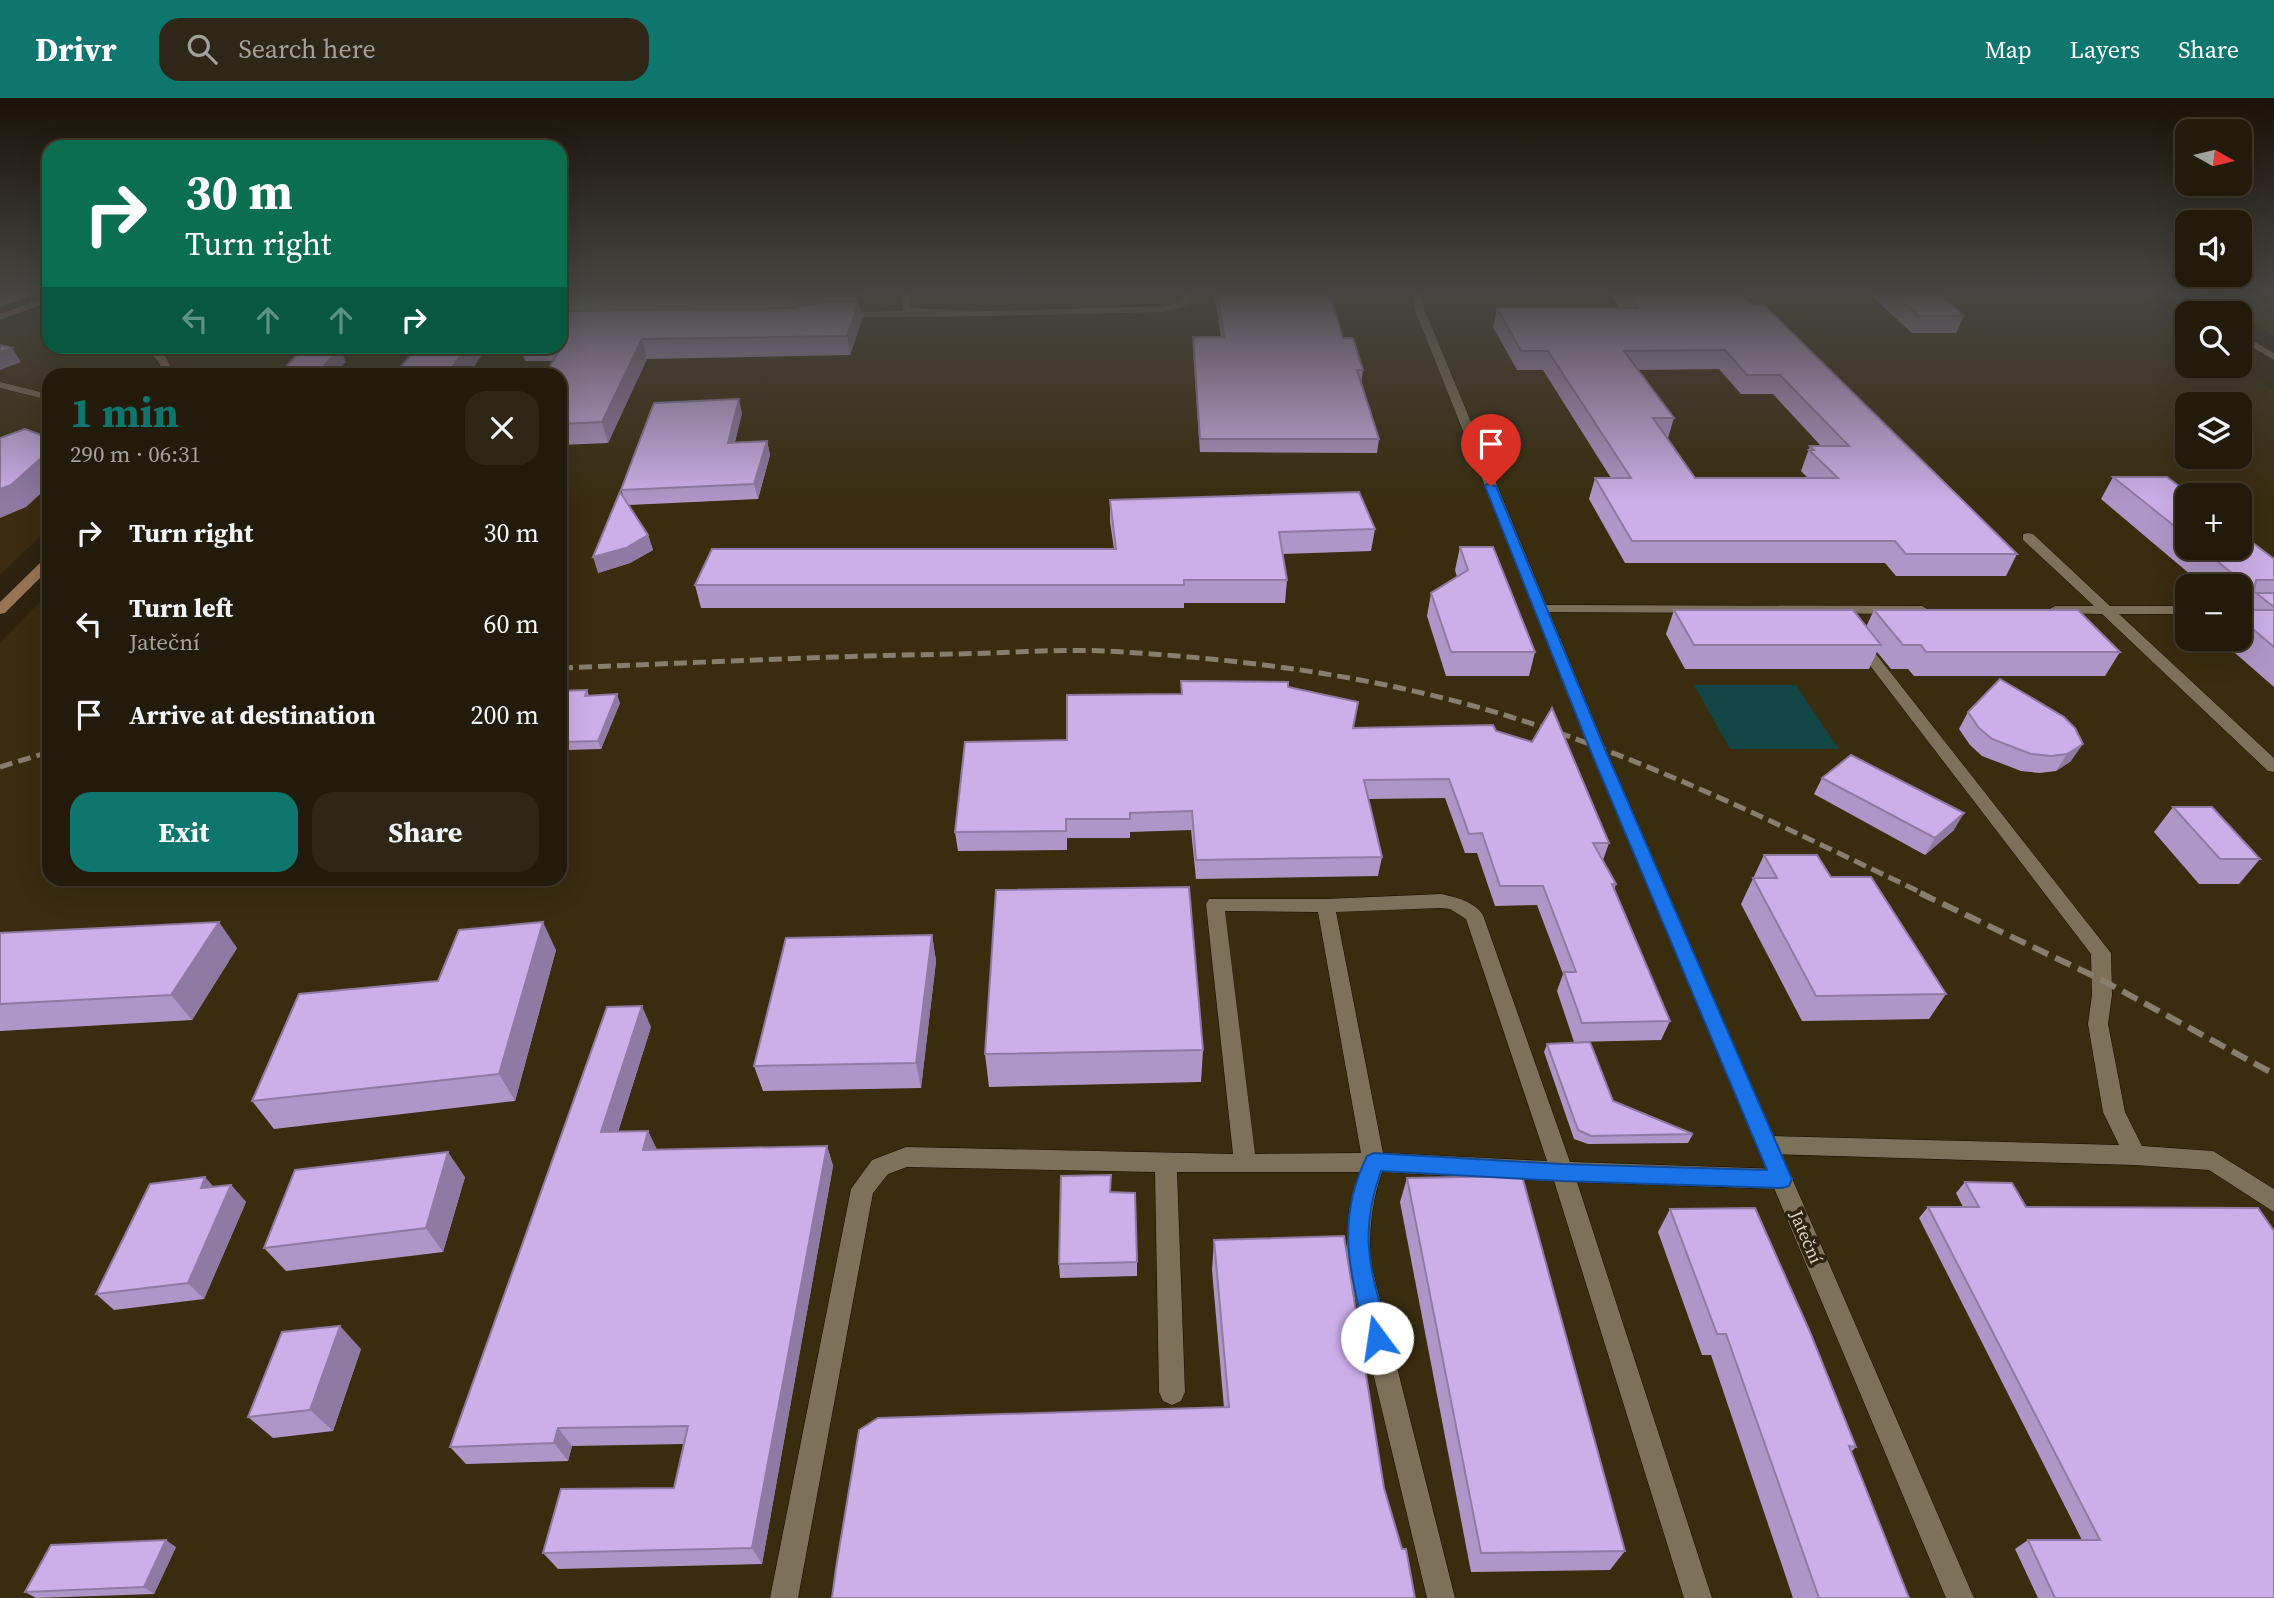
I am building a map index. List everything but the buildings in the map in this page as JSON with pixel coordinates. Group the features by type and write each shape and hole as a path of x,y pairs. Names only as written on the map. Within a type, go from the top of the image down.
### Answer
{"street":[{"name":"Jateční","path":"1441,362 1541,609 1960,1598"},
{"path":"0,385 42,395"},
{"path":"2028,537 2274,767"},
{"path":"0,610 42,569"},
{"path":"1541,609 1943,610"},
{"path":"1834,610 2101,953 2102,995 2098,1024 2114,1112 2135,1155"},
{"path":"2039,610 2175,610"},
{"path":"1245,1164 1215,904 1326,906 1441,901 1454,903 1474,915 1562,1172 1698,1598"},
{"path":"1326,906 1374,1162 1360,1201 1358,1261 1441,1598"},
{"path":"1767,1144 2135,1155 2213,1161 2274,1202"},
{"path":"784,1598 862,1189 880,1167 906,1157 1245,1164 1374,1162 1562,1172 1782,1179"},
{"path":"1166,1162 1172,1392"}],"shaded area":[{"path":"0,362 2175,362 2175,378 2252,377 2274,391 2274,1598 0,1598 0,642 42,600 42,886 567,886 567,368 42,368 42,535 0,575"}],"water":[{"path":"1694,685 1796,685 1839,749 1730,749"}],"railway":[{"path":"567,668 857,656 1086,651 1206,658 1308,671 1459,702 1562,734 1719,797 1924,894"},
{"path":"0,767 42,754"},
{"path":"1920,893 2102,980 2274,1074"}],"route":[{"path":"1377,1338 1358,1261 1357,1231 1360,1201 1374,1162 1562,1172 1782,1179 1597,747 1491,486"}]}
